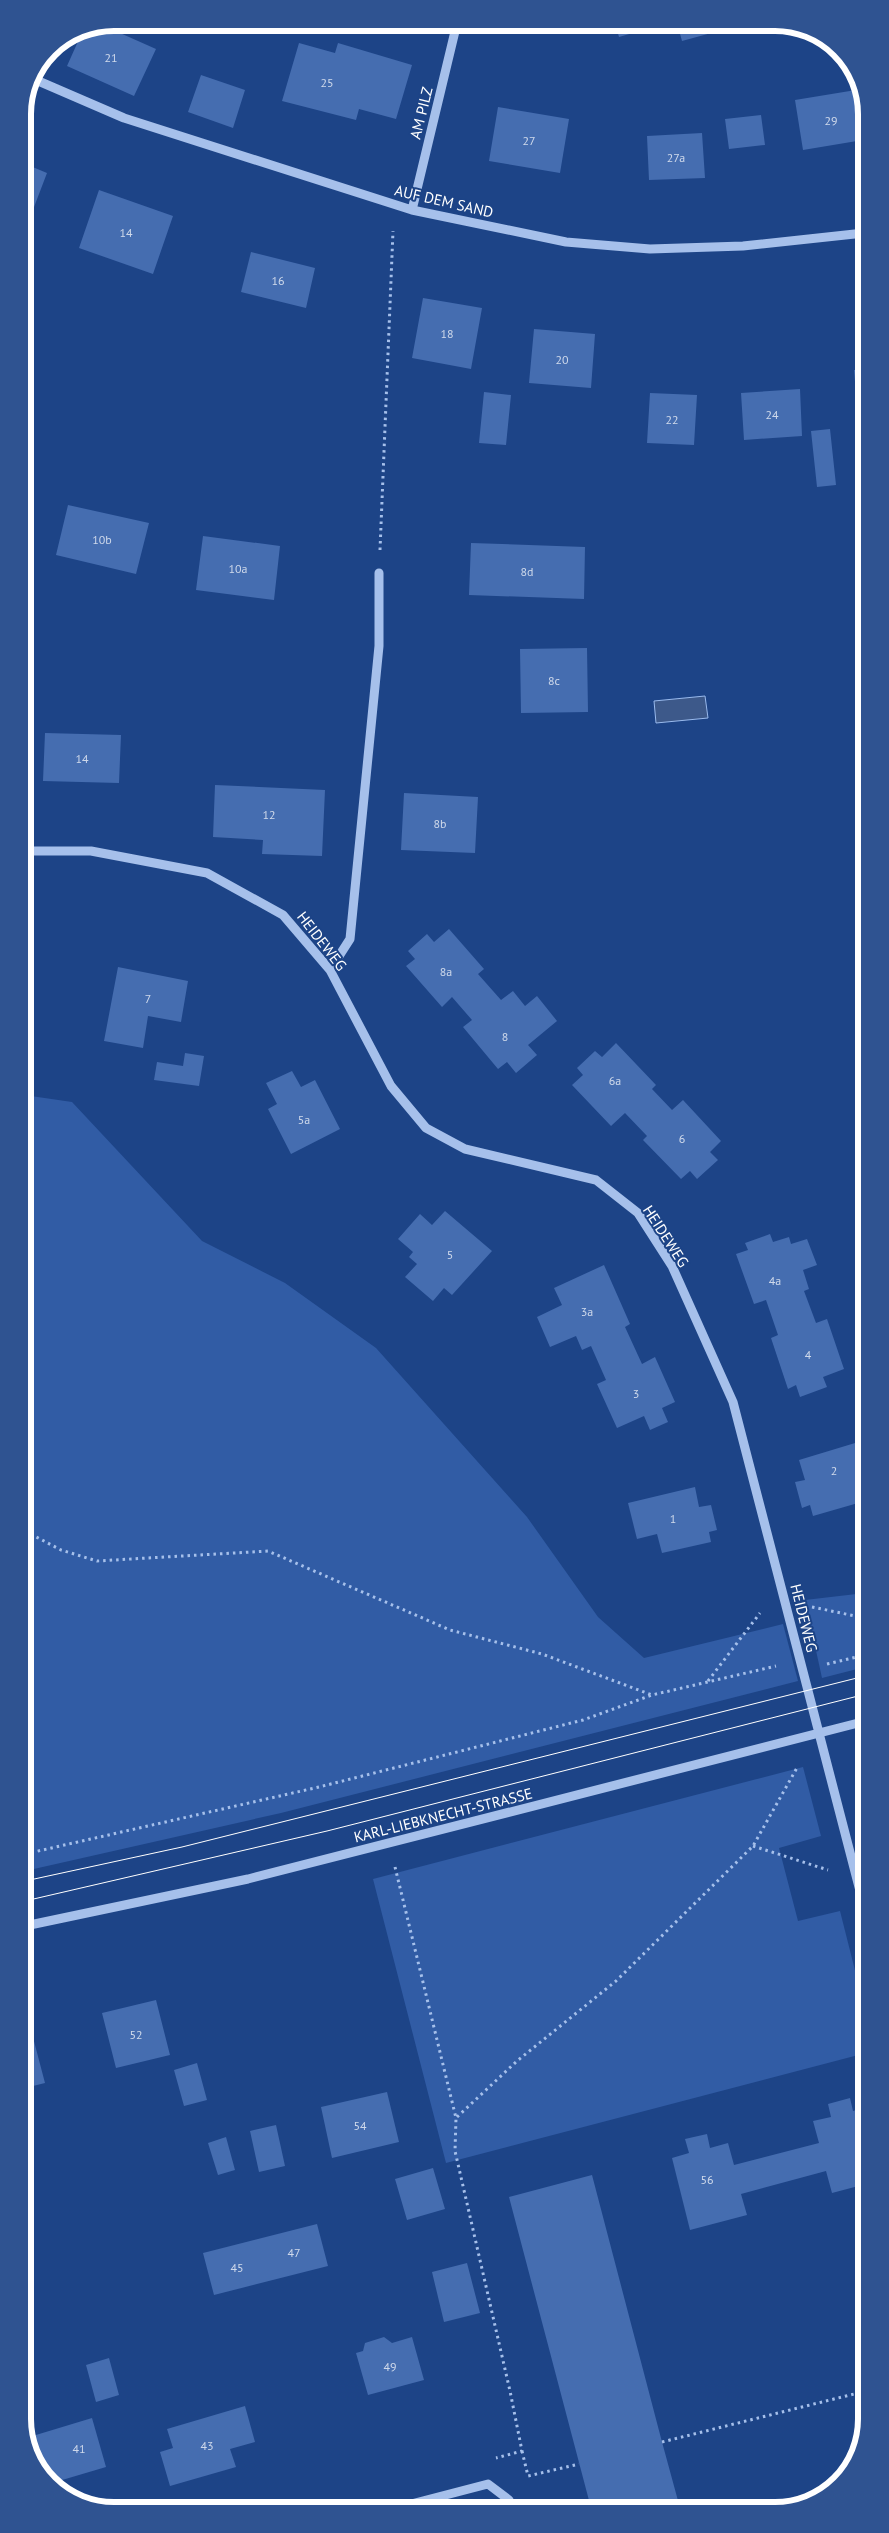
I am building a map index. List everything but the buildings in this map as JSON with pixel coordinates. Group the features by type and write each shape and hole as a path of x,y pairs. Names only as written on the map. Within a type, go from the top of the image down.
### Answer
{"street":[{"name":"AM PILZ","path":"412,210 455,31"},
{"name":"AUF DEM SAND","path":"38,81 124,118 412,210 566,242 650,249 743,246 858,234"},
{"path":"330,970 350,939 379,646 379,573"},
{"name":"HEIDEWEG","path":"31,851 92,851 207,873 283,915 330,970 391,1086 426,1128 465,1149 596,1180 638,1213 672,1266 733,1402 858,1884"},
{"name":"KARL-LIEBKNECHT-STRASSE","path":"31,1925 248,1879 858,1722"},
{"path":"419,2502 488,2484 509,2502"}],"path":[{"path":"379,573 394,226"},
{"path":"31,1535 61,1550 97,1561 268,1551 450,1630 542,1654 652,1695"},
{"path":"802,1605 858,1617"},
{"path":"708,1681 765,1606"},
{"path":"824,1665 858,1657"},
{"path":"31,1853 310,1789 526,1735 583,1720 652,1695 780,1665"},
{"path":"456,2118 517,2061 616,1981 753,1846 802,1759"},
{"path":"388,1843 456,2118 455,2151 528,2476 579,2464"},
{"path":"753,1846 857,1880"},
{"path":"662,2442 858,2393"},
{"path":"488,2460 522,2451"}],"shaded area":[{"path":"705,696 708,718 656,723 654,701"},
{"path":"31,1096 72,1102 202,1241 285,1283 376,1348 527,1517 598,1617 644,1658 783,1624 798,1681 281,1813 31,1870"},
{"path":"858,1594 858,1669 822,1678 805,1600"},
{"path":"803,1767 821,1836 779,1848 798,1921 840,1911 858,1982 858,2055 446,2163 373,1879"}],"tram line":[{"path":"31,1880 182,1847 858,1678"},
{"path":"31,1900 327,1831 858,1696"}]}
